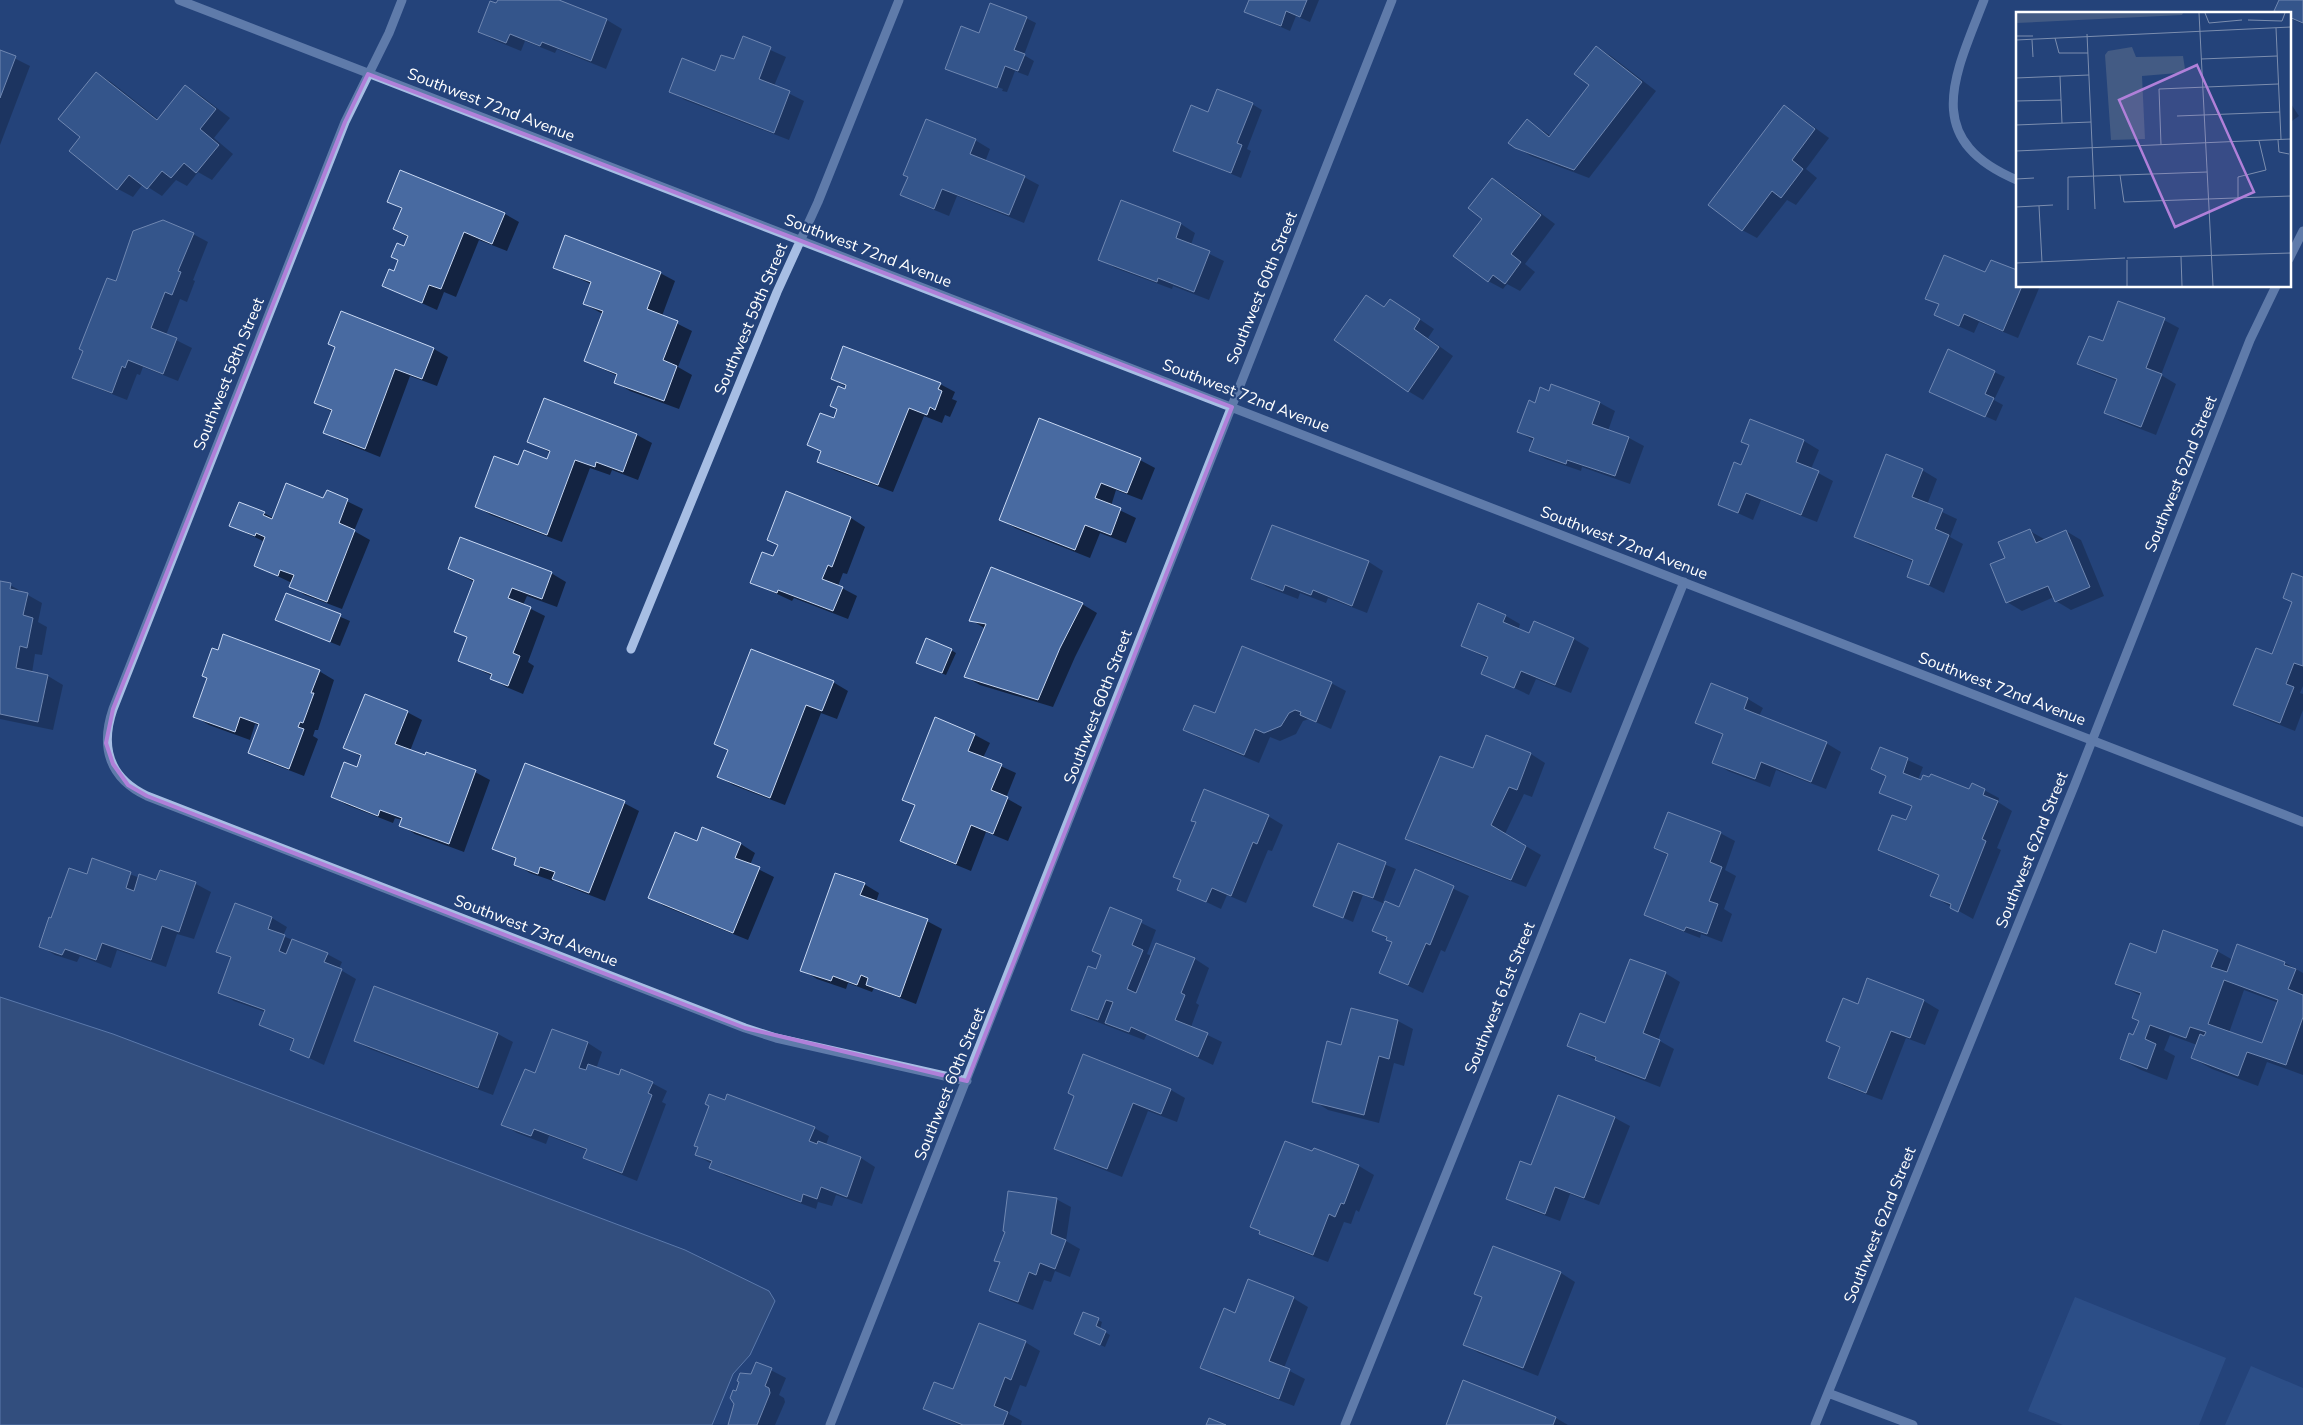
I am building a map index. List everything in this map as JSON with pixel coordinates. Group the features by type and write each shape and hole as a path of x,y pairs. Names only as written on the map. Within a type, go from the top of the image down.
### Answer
{"street":[{"name":"Southwest 72nd Avenue","path":"179,0 2303,822"},
{"name":"Southwest 58th Street","path":"113,764 106,743 107,730 113,709 345,122 389,33 402,0"},
{"name":"Southwest 59th Street","path":"631,649 800,241 818,202 899,0"},
{"name":"Southwest 60th Street","path":"830,1425 1392,0"},
{"path":"1984,0 1954,83 1952,103 1954,120 1967,148 1988,166 2016,180"},
{"path":"2290,258 2303,231"},
{"name":"Southwest 62nd Street","path":"1815,1425 2250,340 2275,288"},
{"name":"Southwest 61st Street","path":"1345,1425 1684,582"},
{"name":"Southwest 73rd Avenue","path":"113,764 119,775 128,785 147,796 745,1028 776,1038 967,1081"},
{"path":"1828,1393 1913,1425"}],"highlighted area":[{"path":"368,74 1232,407 967,1081 745,1028 147,796 128,785 113,764 106,743 113,709 345,122"}],"shaded area":[{"path":"0,997 113,1034 685,1250 769,1291 775,1301 750,1355 733,1374 712,1425 0,1425"},
{"path":"2075,1297 2226,1358 2199,1425 2063,1425 2028,1411"},
{"path":"2251,1366 2303,1388 2303,1425 2225,1425"}],"building":[{"path":"498,0 559,0 607,19 591,61 542,42 540,46 510,34 506,43 478,32 490,1 496,3"},
{"path":"1249,0 1307,0 1300,17 1286,11 1281,26 1244,12"},
{"path":"2279,0 2303,0 2303,23 2290,17 2290,12 2274,11"},
{"path":"990,3 1027,17 1014,50 1025,54 1018,71 1005,66 997,88 945,69 961,26 979,33"},
{"path":"743,36 771,47 759,79 790,91 774,133 669,92 682,58 715,71 721,55 734,59"},
{"path":"1596,46 1642,82 1574,170 1515,148 1508,143 1527,119 1549,137 1589,85 1574,74"},
{"path":"0,50 16,56 0,98"},
{"path":"96,72 157,120 185,85 216,109 200,129 219,145 196,173 184,163 171,178 162,171 147,189 129,175 117,190 69,151 80,137 58,119"},
{"path":"1217,89 1253,103 1237,143 1242,145 1231,173 1173,151 1191,105 1208,112"},
{"path":"1784,105 1815,129 1792,160 1803,169 1781,198 1772,191 1742,231 1708,205"},
{"path":"926,119 976,139 970,154 1025,176 1009,215 942,189 934,209 900,195 908,177 903,175"},
{"path":"400,170 505,213 492,244 464,232 441,289 429,285 422,303 382,286 389,269 394,271 398,260 391,257 397,243 404,246 408,236 393,229 402,208 387,202"},
{"path":"1492,178 1541,215 1511,254 1521,262 1505,284 1493,275 1488,282 1453,256 1482,219 1468,208"},
{"path":"1121,200 1181,223 1176,238 1210,251 1194,292 1158,278 1157,282 1098,260"},
{"path":"163,220 194,233 178,271 181,272 172,295 165,292 151,328 177,338 163,374 128,360 125,368 122,366 112,393 72,378 83,351 79,349 107,278 116,281 133,231"},
{"path":"565,235 661,272 647,309 678,321 663,360 677,366 664,401 614,383 617,374 584,361 603,311 583,304 591,282 553,268"},
{"path":"1944,255 1985,272 1991,260 2016,270 2016,288 2021,288 2003,331 1964,314 1959,326 1934,315 1939,304 1925,299"},
{"path":"1366,295 1384,307 1390,299 1420,319 1414,329 1439,347 1408,392 1334,340"},
{"path":"2118,301 2165,318 2146,368 2162,374 2141,427 2104,413 2117,379 2077,364 2089,336 2103,341"},
{"path":"341,311 434,348 422,379 395,369 365,449 323,433 332,410 314,403 335,347 328,344"},
{"path":"843,346 941,383 938,389 942,391 935,410 930,407 927,415 909,408 878,485 817,462 821,451 807,445 820,413 834,418 837,409 830,406 838,386 845,389 846,385 831,379"},
{"path":"1948,349 1995,371 1985,394 1994,398 1985,417 1929,392"},
{"path":"1551,384 1600,402 1592,424 1629,437 1615,476 1567,460 1566,464 1529,451 1534,438 1517,432 1529,400 1535,403 1540,387 1549,391"},
{"path":"544,398 637,434 623,472 596,462 595,467 575,460 547,535 475,507 494,456 518,465 524,450 547,459 550,451 527,442"},
{"path":"1039,418 1141,458 1127,493 1101,483 1095,498 1121,508 1111,535 1085,525 1075,550 999,520"},
{"path":"1750,419 1804,440 1796,462 1819,471 1801,515 1746,493 1738,513 1718,505 1734,462 1741,465 1749,445 1741,442"},
{"path":"1886,454 1923,469 1912,497 1943,509 1935,529 1949,535 1929,585 1907,577 1913,560 1854,537"},
{"path":"286,483 323,498 327,490 348,499 339,523 355,530 327,602 289,587 294,575 280,570 278,576 254,566 265,537 256,533 255,536 229,526 239,502 265,512 263,515 272,519"},
{"path":"786,491 851,517 832,567 828,565 822,579 843,587 833,611 778,590 777,593 750,583 762,552 773,556 778,545 767,540"},
{"path":"1272,525 1369,561 1352,606 1313,590 1311,595 1285,585 1283,591 1251,579"},
{"path":"2030,529 2036,543 2066,530 2090,587 2055,602 2048,586 2006,603 1990,564 2005,558 1998,542"},
{"path":"460,537 552,572 542,599 512,588 508,598 531,607 513,653 520,656 508,686 490,679 492,674 458,661 467,637 454,632 474,580 448,569"},
{"path":"991,567 1083,603 1060,648 1038,700 964,677 986,624 969,621"},
{"path":"2292,573 2303,577 2303,666 2294,663 2286,684 2294,687 2280,723 2233,705 2256,648 2272,654 2292,602 2283,598"},
{"path":"0,581 11,583 10,589 28,593 23,615 33,618 27,648 20,646 16,668 48,675 38,722 0,714"},
{"path":"286,593 341,614 330,642 275,620"},
{"path":"1478,603 1506,615 1503,622 1529,633 1534,621 1574,638 1555,685 1521,671 1514,688 1481,674 1488,657 1461,646"},
{"path":"223,634 320,670 311,693 314,693 303,723 300,722 298,727 304,729 289,769 248,753 259,724 240,717 235,732 193,717 207,678 202,676 212,648 218,650"},
{"path":"926,638 952,649 942,673 916,663"},
{"path":"1242,646 1332,682 1316,722 1300,715 1301,712 1295,710 1289,713 1281,726 1264,733 1255,729 1244,755 1183,730 1194,705 1215,713"},
{"path":"751,649 834,681 822,711 806,705 770,798 717,777 728,750 714,744"},
{"path":"1711,683 1748,698 1744,709 1827,742 1811,782 1761,762 1755,779 1712,763 1723,734 1695,723"},
{"path":"365,694 408,711 395,744 425,755 426,752 476,770 449,844 399,826 402,818 380,810 378,816 331,797 344,762 357,767 361,755 343,748"},
{"path":"935,717 975,734 968,751 1002,764 991,790 1008,797 993,834 971,825 956,864 900,841 915,805 902,800"},
{"path":"1486,735 1531,753 1517,790 1509,787 1491,825 1526,846 1511,880 1405,839 1440,756 1473,768"},
{"path":"1880,747 1908,758 1903,773 1921,780 1923,775 1929,777 1931,774 1969,789 1972,783 1985,789 1983,795 1998,801 1982,839 1986,841 1958,912 1950,908 1951,904 1930,896 1939,875 1878,850 1892,815 1906,820 1912,806 1879,793 1886,776 1871,769"},
{"path":"525,763 625,801 589,893 552,879 555,872 540,867 538,874 514,865 516,858 492,849"},
{"path":"1204,789 1269,815 1257,844 1253,842 1231,896 1212,888 1206,902 1177,890 1181,880 1173,877 1196,822 1191,821"},
{"path":"1668,812 1721,832 1710,862 1722,867 1709,901 1718,904 1707,934 1686,927 1684,931 1644,915 1668,854 1654,848"},
{"path":"702,827 741,843 735,858 760,867 733,933 648,898 675,832 697,841"},
{"path":"1338,843 1386,862 1373,898 1353,891 1343,918 1313,906"},
{"path":"92,858 131,872 126,888 134,891 139,874 156,880 160,870 196,882 179,932 162,926 151,960 102,943 96,960 65,949 62,955 39,947 69,868 87,874"},
{"path":"1415,869 1454,886 1430,945 1426,943 1408,985 1379,973 1392,942 1386,940 1387,937 1372,931 1385,901 1399,907"},
{"path":"835,873 865,883 860,895 928,919 900,997 866,985 868,978 861,975 857,985 833,976 831,981 800,971"},
{"path":"235,903 272,917 268,929 285,935 279,951 286,954 292,939 328,953 324,962 342,969 309,1058 290,1050 294,1039 259,1025 265,1010 218,993 231,957 216,952"},
{"path":"1110,907 1142,920 1132,945 1143,950 1127,989 1136,993 1156,943 1195,958 1181,993 1185,995 1175,1020 1208,1033 1198,1057 1131,1027 1129,1032 1105,1023 1113,1002 1106,1000 1098,1020 1071,1010 1088,966 1096,969 1101,955 1092,951"},
{"path":"2163,930 2218,950 2211,967 2227,972 2237,944 2285,962 2284,965 2296,969 2288,989 2303,995 2303,1017 2286,1065 2247,1052 2238,1076 2191,1058 2200,1034 2204,1036 2206,1032 2190,1027 2186,1038 2150,1025 2145,1039 2156,1044 2147,1069 2120,1059 2129,1033 2133,1035 2139,1021 2132,1018 2141,993 2115,984 2130,943 2156,953","holes":["2224,980 2278,1000 2262,1043 2208,1024"]},
{"path":"1630,959 1666,972 1643,1033 1660,1040 1645,1079 1595,1060 1596,1057 1567,1046 1580,1013 1605,1023"},
{"path":"1867,978 1924,1000 1910,1038 1891,1031 1866,1093 1828,1078 1840,1047 1826,1041 1843,998 1858,1004"},
{"path":"374,986 498,1033 478,1088 354,1041"},
{"path":"1351,1008 1398,1020 1389,1059 1379,1056 1364,1115 1312,1102 1327,1041 1341,1045"},
{"path":"552,1029 588,1042 579,1068 586,1070 588,1064 619,1075 621,1069 653,1082 648,1093 652,1095 622,1173 583,1158 587,1149 534,1129 531,1136 501,1125 525,1069 535,1073"},
{"path":"1083,1054 1171,1089 1161,1114 1133,1103 1107,1169 1054,1149 1074,1096 1068,1093"},
{"path":"709,1094 725,1100 727,1094 815,1127 809,1141 817,1144 818,1141 861,1157 847,1197 821,1187 817,1199 803,1194 801,1202 709,1168 712,1161 695,1155 698,1147 694,1146 709,1106 705,1104"},
{"path":"1558,1095 1615,1117 1584,1198 1555,1187 1545,1214 1506,1199 1520,1161 1531,1165"},
{"path":"1285,1141 1312,1151 1314,1148 1359,1165 1344,1204 1341,1203 1335,1217 1329,1214 1313,1255 1259,1234 1260,1231 1250,1227"},
{"path":"1008,1191 1057,1198 1051,1234 1066,1240 1055,1269 1040,1263 1036,1275 1029,1272 1018,1302 989,1291 1000,1262 994,1261 1005,1232 1003,1231"},
{"path":"1493,1246 1561,1272 1523,1368 1463,1345 1482,1297 1474,1294"},
{"path":"1248,1279 1294,1297 1269,1361 1290,1369 1279,1399 1200,1368 1224,1308 1235,1313"},
{"path":"1083,1312 1099,1318 1096,1326 1106,1331 1100,1345 1074,1334"},
{"path":"979,1323 1026,1341 1011,1380 1005,1377 994,1406 1008,1412 1003,1425 963,1425 923,1409 934,1382 953,1389"},
{"path":"756,1362 772,1368 765,1386 769,1388 770,1393 757,1425 728,1425 734,1404 730,1398 733,1390 736,1391 740,1373 751,1374"},
{"path":"1463,1380 1556,1417 1553,1425 1446,1425"},
{"path":"1209,1418 1226,1425 1206,1425"}]}
